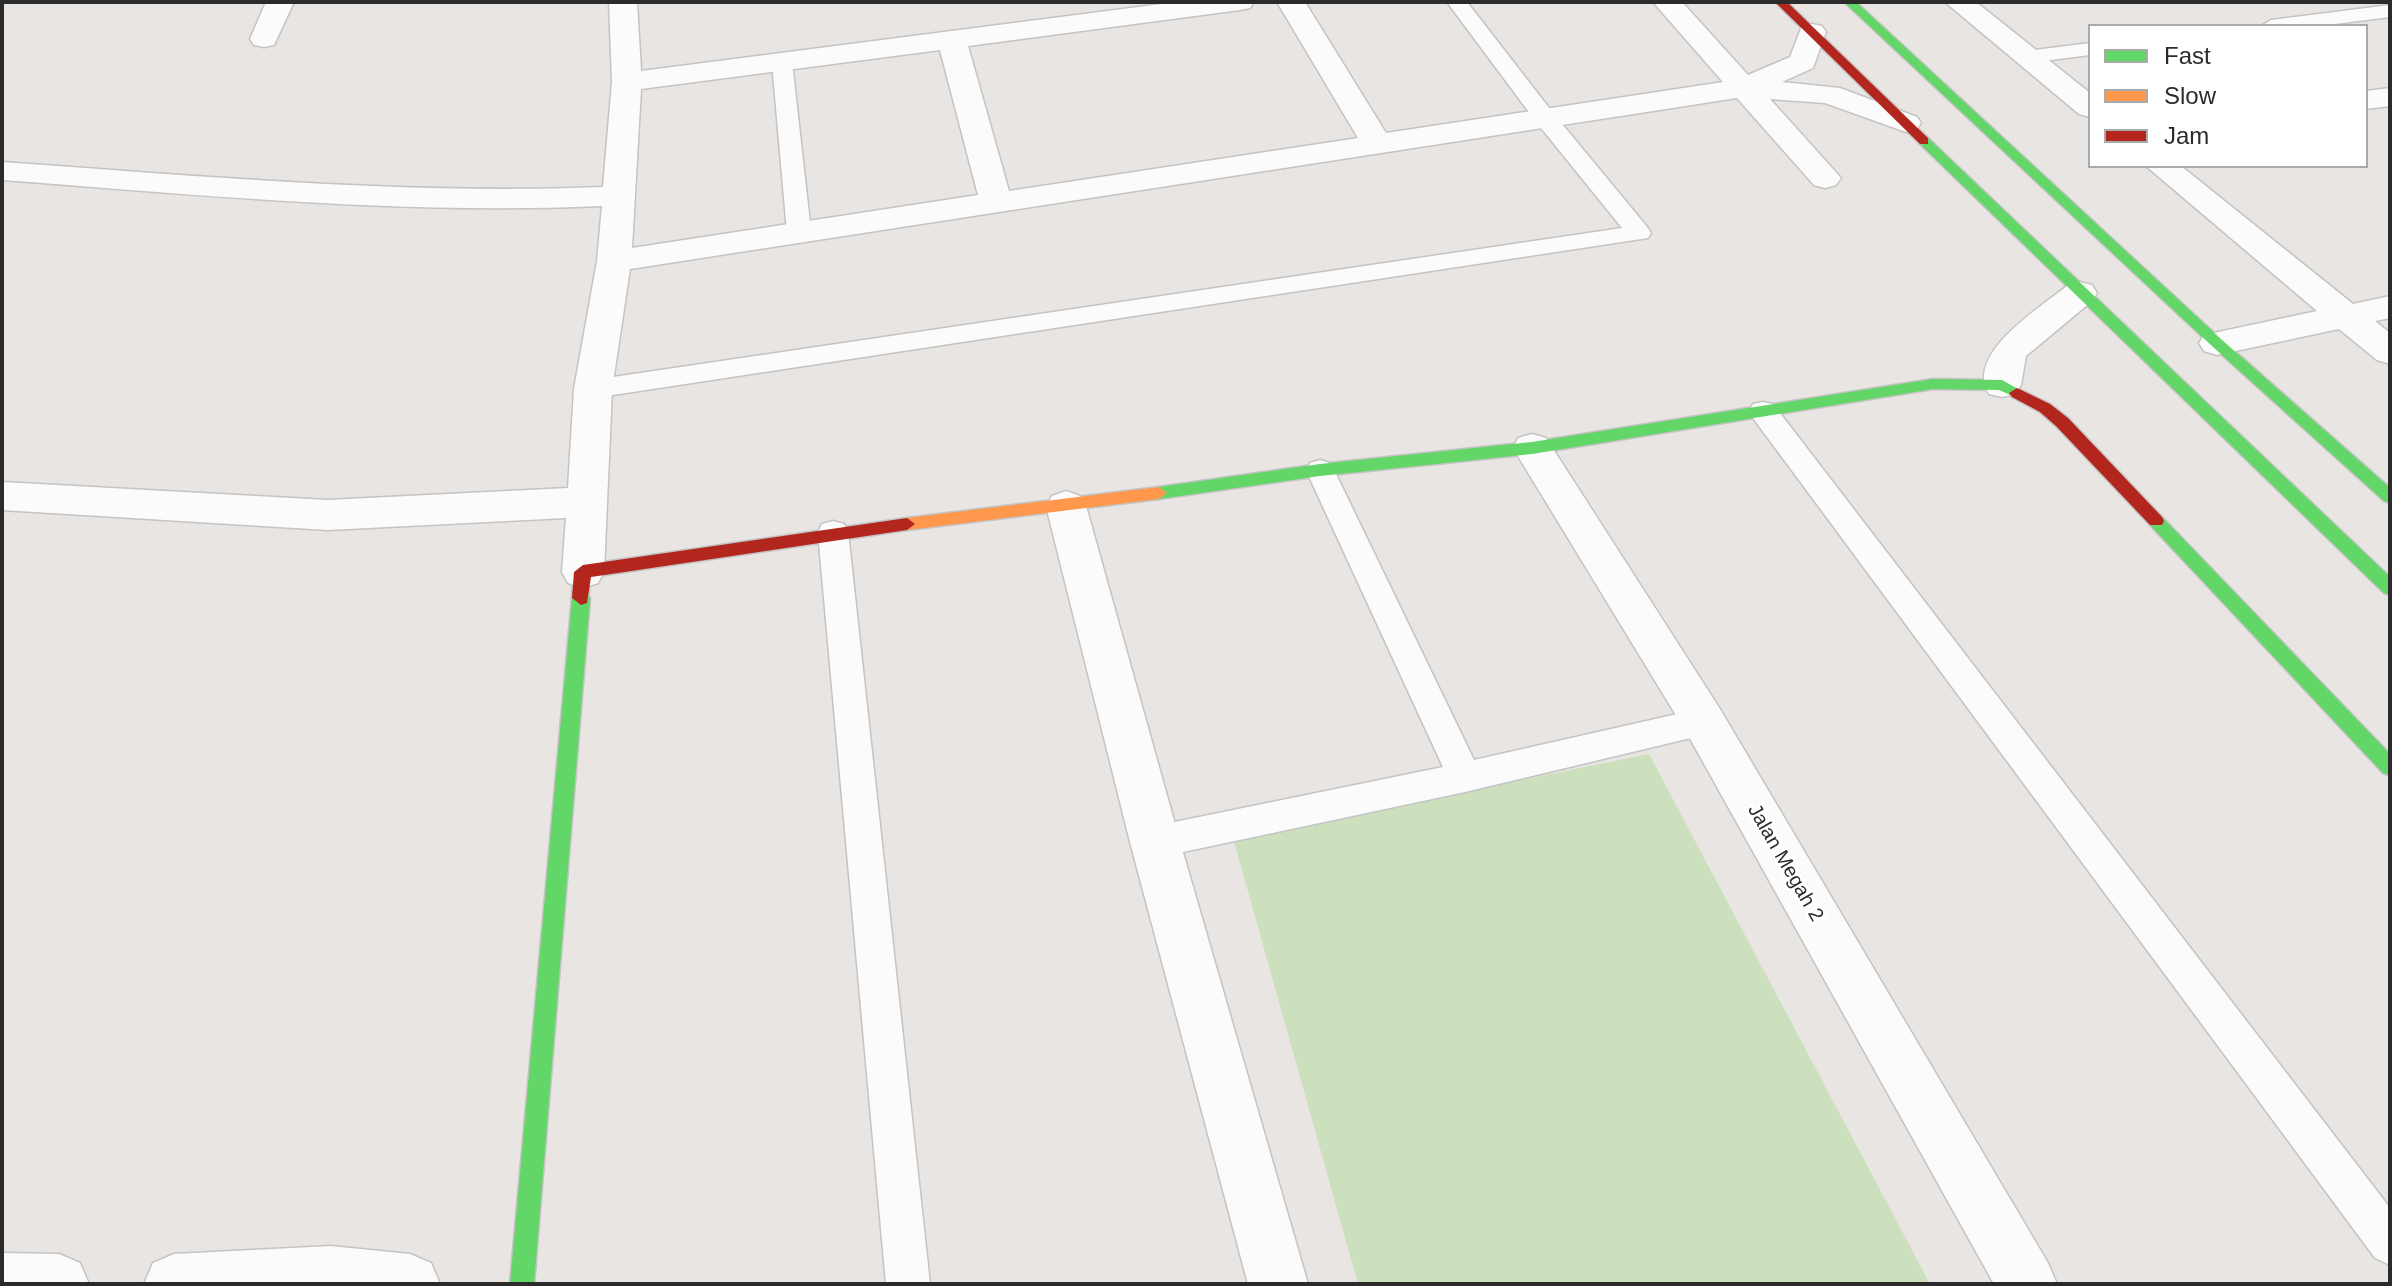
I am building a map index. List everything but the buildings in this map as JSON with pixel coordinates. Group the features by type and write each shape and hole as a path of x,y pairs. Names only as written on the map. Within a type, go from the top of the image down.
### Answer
{"main road":[{"path":"1781,2 2390,588"},
{"path":"1850,2 2210,351 2390,497"},
{"path":"2206,383 2230,426 2263,468"},
{"path":"522,1284 583,572 645,565 833,532 1066,506 1320,470 1532,448 1933,384 2002,385 2045,408 2062,422 2390,767"}],"street":[{"path":"264,39 280,2"},
{"path":"583,572 593,389 614,261 627,82 623,2"},
{"path":"627,82 1240,2"},
{"path":"1291,2 1377,143"},
{"path":"1667,2 1825,178"},
{"path":"1959,2 2088,106"},
{"path":"1744,88 1803,62 1812,32"},
{"path":"952,40 996,202"},
{"path":"614,261 1744,88 1830,94 1906,123"},
{"path":"2368,100 2390,97"},
{"path":"2164,168 2390,352"},
{"path":"2,171 293,192 467,199 619,196"},
{"path":"2002,385 2005,361 2015,343 2040,327 2080,293"},
{"path":"2210,351 2346,314 2390,307"},
{"name":"Jalan Megah 2","path":"1532,448 1704,722 2027,1284"},
{"path":"2,496 328,515 586,502"},
{"path":"1066,506 1155,842 1278,1284"},
{"path":"174,1284 331,1276 410,1284"},
{"path":"2,1283 59,1284"}],"lane":[{"path":"593,389 1639,233 1545,118 1457,2"},
{"path":"2287,24 2390,11"},
{"path":"2027,57 2088,49"},
{"path":"782,62 799,232"},
{"path":"1763,411 2390,1243"},
{"path":"1320,470 1465,777"},
{"path":"833,532 908,1284"},
{"path":"1155,842 1465,777 1704,722"}],"green space":[{"path":"1649,754 1930,1284 1358,1284 1233,838"}],"traffic: fast":[{"path":"1850,2 2217,343 2390,497"},
{"path":"1924,141 2390,588"},
{"path":"1159,493 1320,470 1532,448 1933,384 2002,385 2017,393"},
{"path":"2156,521 2390,767"},
{"path":"522,1284 581,598"}],"traffic: slow":[{"path":"907,524 1159,493"}],"traffic: jam":[{"path":"1781,2 1924,141"},
{"path":"2017,393 2045,408 2062,422 2156,521"},
{"path":"581,598 583,572 907,524"}]}
